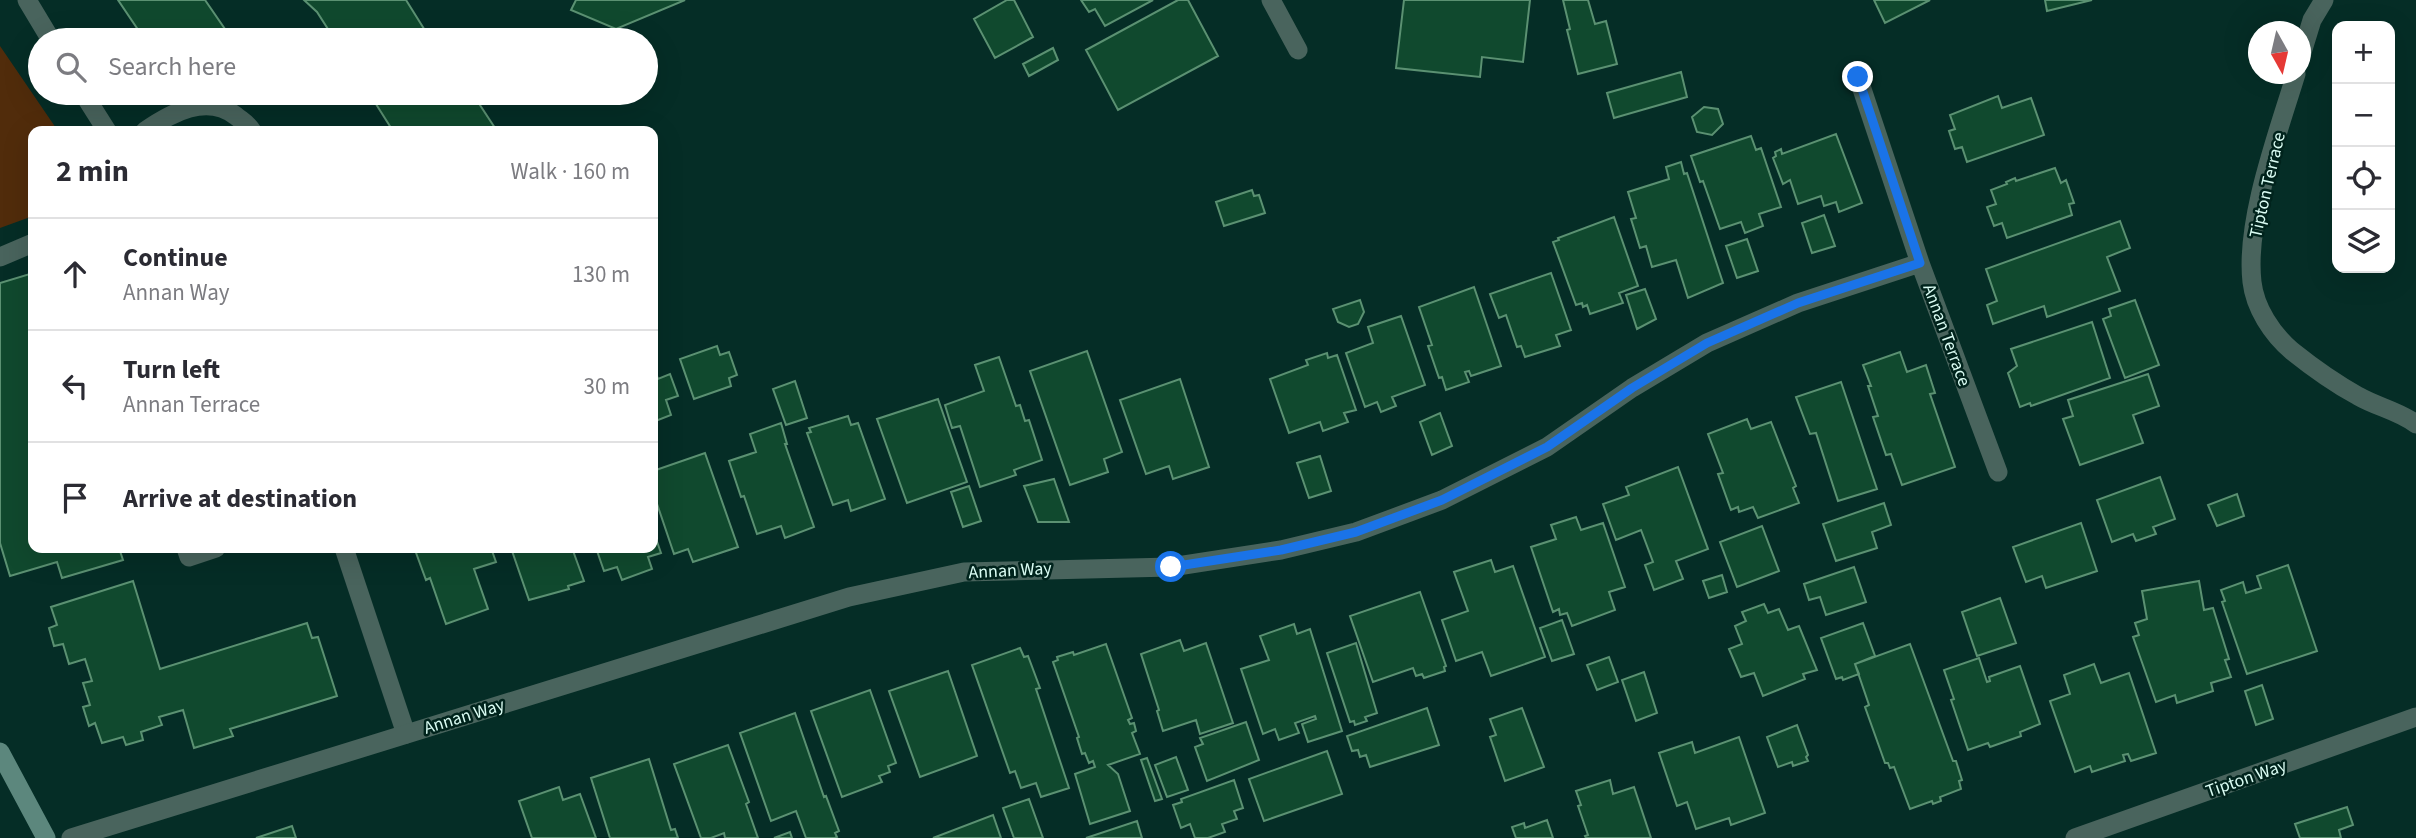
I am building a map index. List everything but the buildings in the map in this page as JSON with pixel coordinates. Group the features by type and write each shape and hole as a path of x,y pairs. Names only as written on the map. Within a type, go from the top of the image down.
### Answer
{"main road":[{"path":"0,752 47,838"}],"street":[{"path":"27,0 44,28"},
{"path":"1271,0 1298,50"},
{"path":"2311,23 2324,0"},
{"name":"Annan Terrace","path":"1858,77 1920,263 1998,472"},
{"name":"Tipton Terrace","path":"2293,84 2266,174 2253,234 2252,283 2262,315 2290,349 2358,397 2416,424"},
{"path":"91,105 104,126"},
{"path":"154,126 183,109 203,105"},
{"path":"211,105 232,112 249,126"},
{"path":"0,257 28,245"},
{"name":"Annan Way","path":"71,838 849,597 964,572 1171,567 1281,550 1356,532 1442,500 1547,447 1632,388 1707,343 1798,303 1920,263"},
{"path":"346,553 406,734"},
{"name":"Tipton Way","path":"2075,838 2416,717"}],"shaded area":[{"path":"0,46 28,87 28,105 40,105 55,126 28,126 28,218 0,228"}],"route":[{"path":"1171,567 1281,550 1356,532 1442,500 1547,447 1632,388 1707,343 1798,303 1920,263 1858,77"}]}
